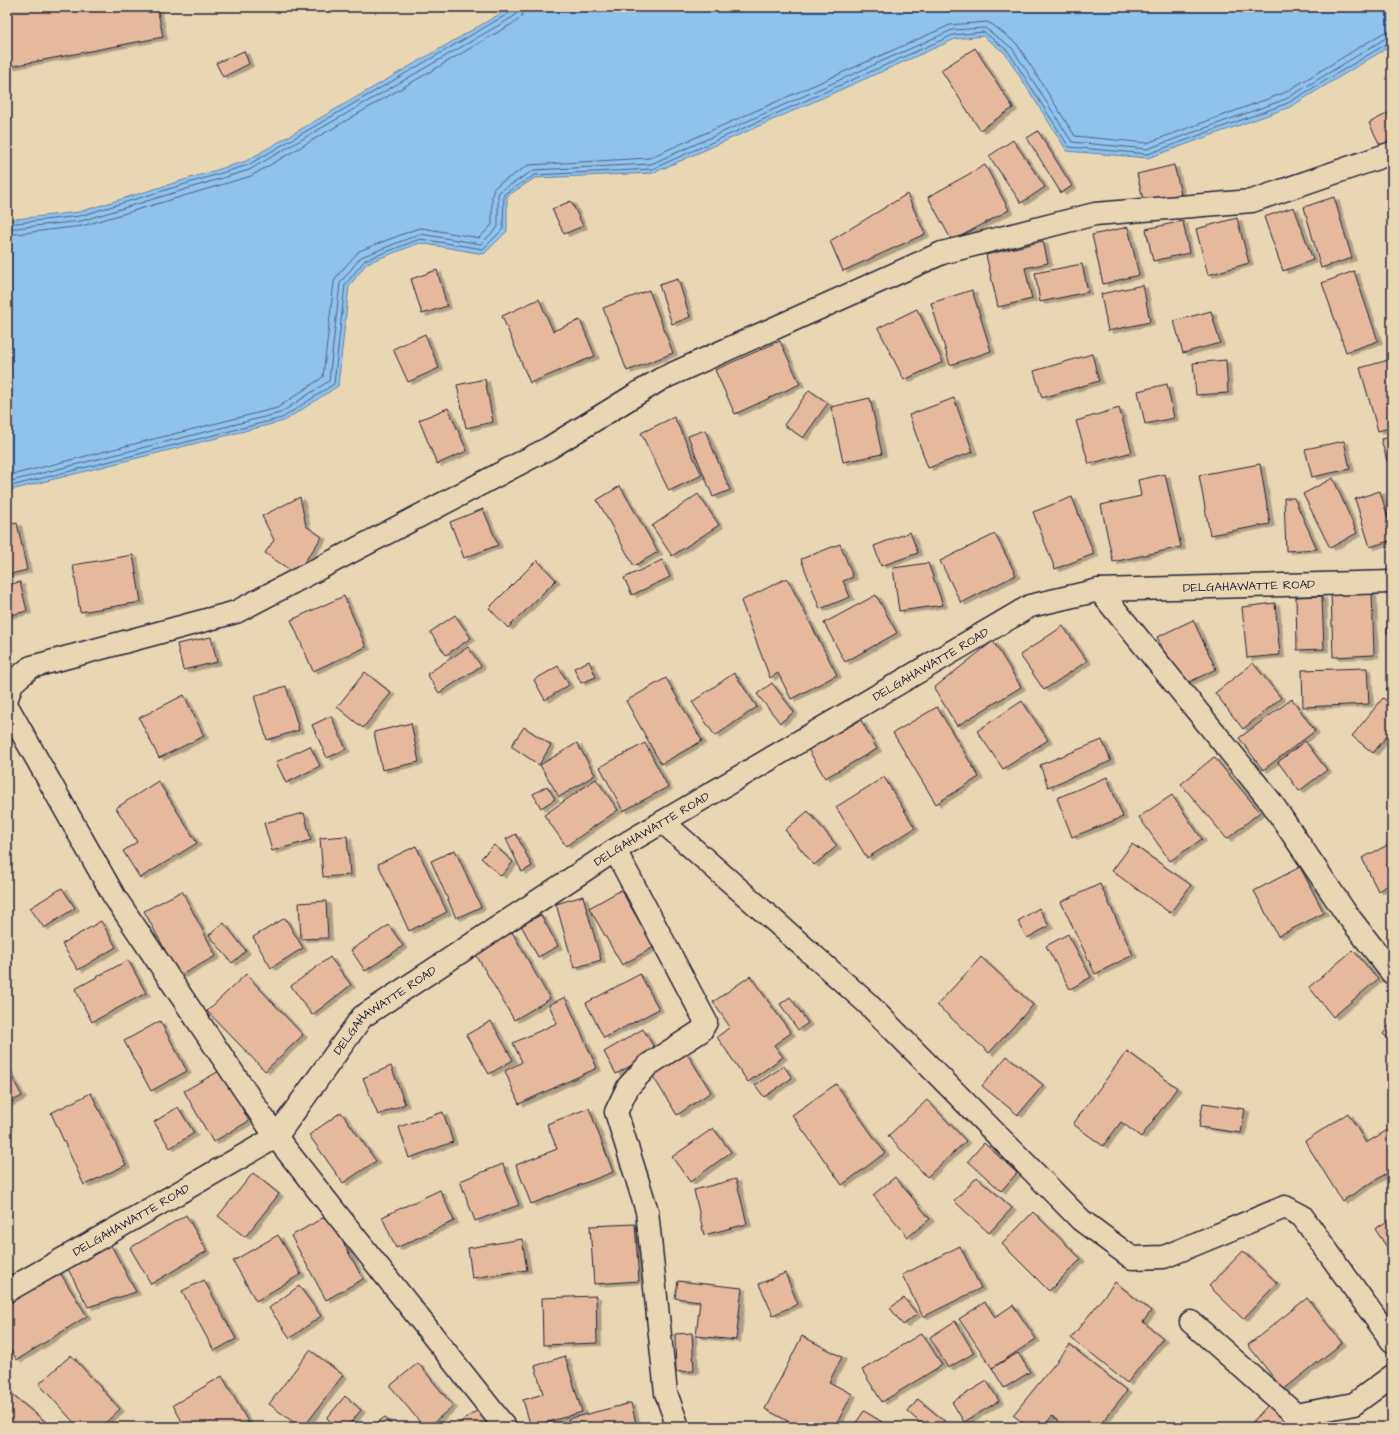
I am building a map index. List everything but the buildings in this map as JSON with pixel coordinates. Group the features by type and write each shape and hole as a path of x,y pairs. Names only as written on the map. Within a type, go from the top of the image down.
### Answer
{"street":[{"path":"7,698 12,683 31,667 236,612 549,448 661,378 942,253 1095,214 1252,201 1392,153"},
{"name":"DELGAHAWATTE ROAD","path":"7,1291 276,1137 362,1017 616,850 1030,606 1098,590 1392,582"},
{"path":"1098,590 1271,802 1345,912 1392,973"},
{"path":"7,706 114,896 276,1137 505,1427"},
{"path":"662,822 868,1003 1081,1220 1132,1258 1164,1257 1285,1207 1302,1216 1392,1341"},
{"path":"616,850 706,1022 701,1031 648,1065 628,1087 616,1112 647,1211 666,1393 678,1427"},
{"path":"1191,1322 1296,1415 1354,1404 1392,1376"}],"water":[{"path":"512,7 1392,7 1392,45 1290,107 1148,158 1067,151 1005,53 983,36 955,39 653,173 535,178 507,196 507,231 484,254 420,243 367,263 349,286 338,386 284,421 7,491 7,220 79,212 246,161"}]}
